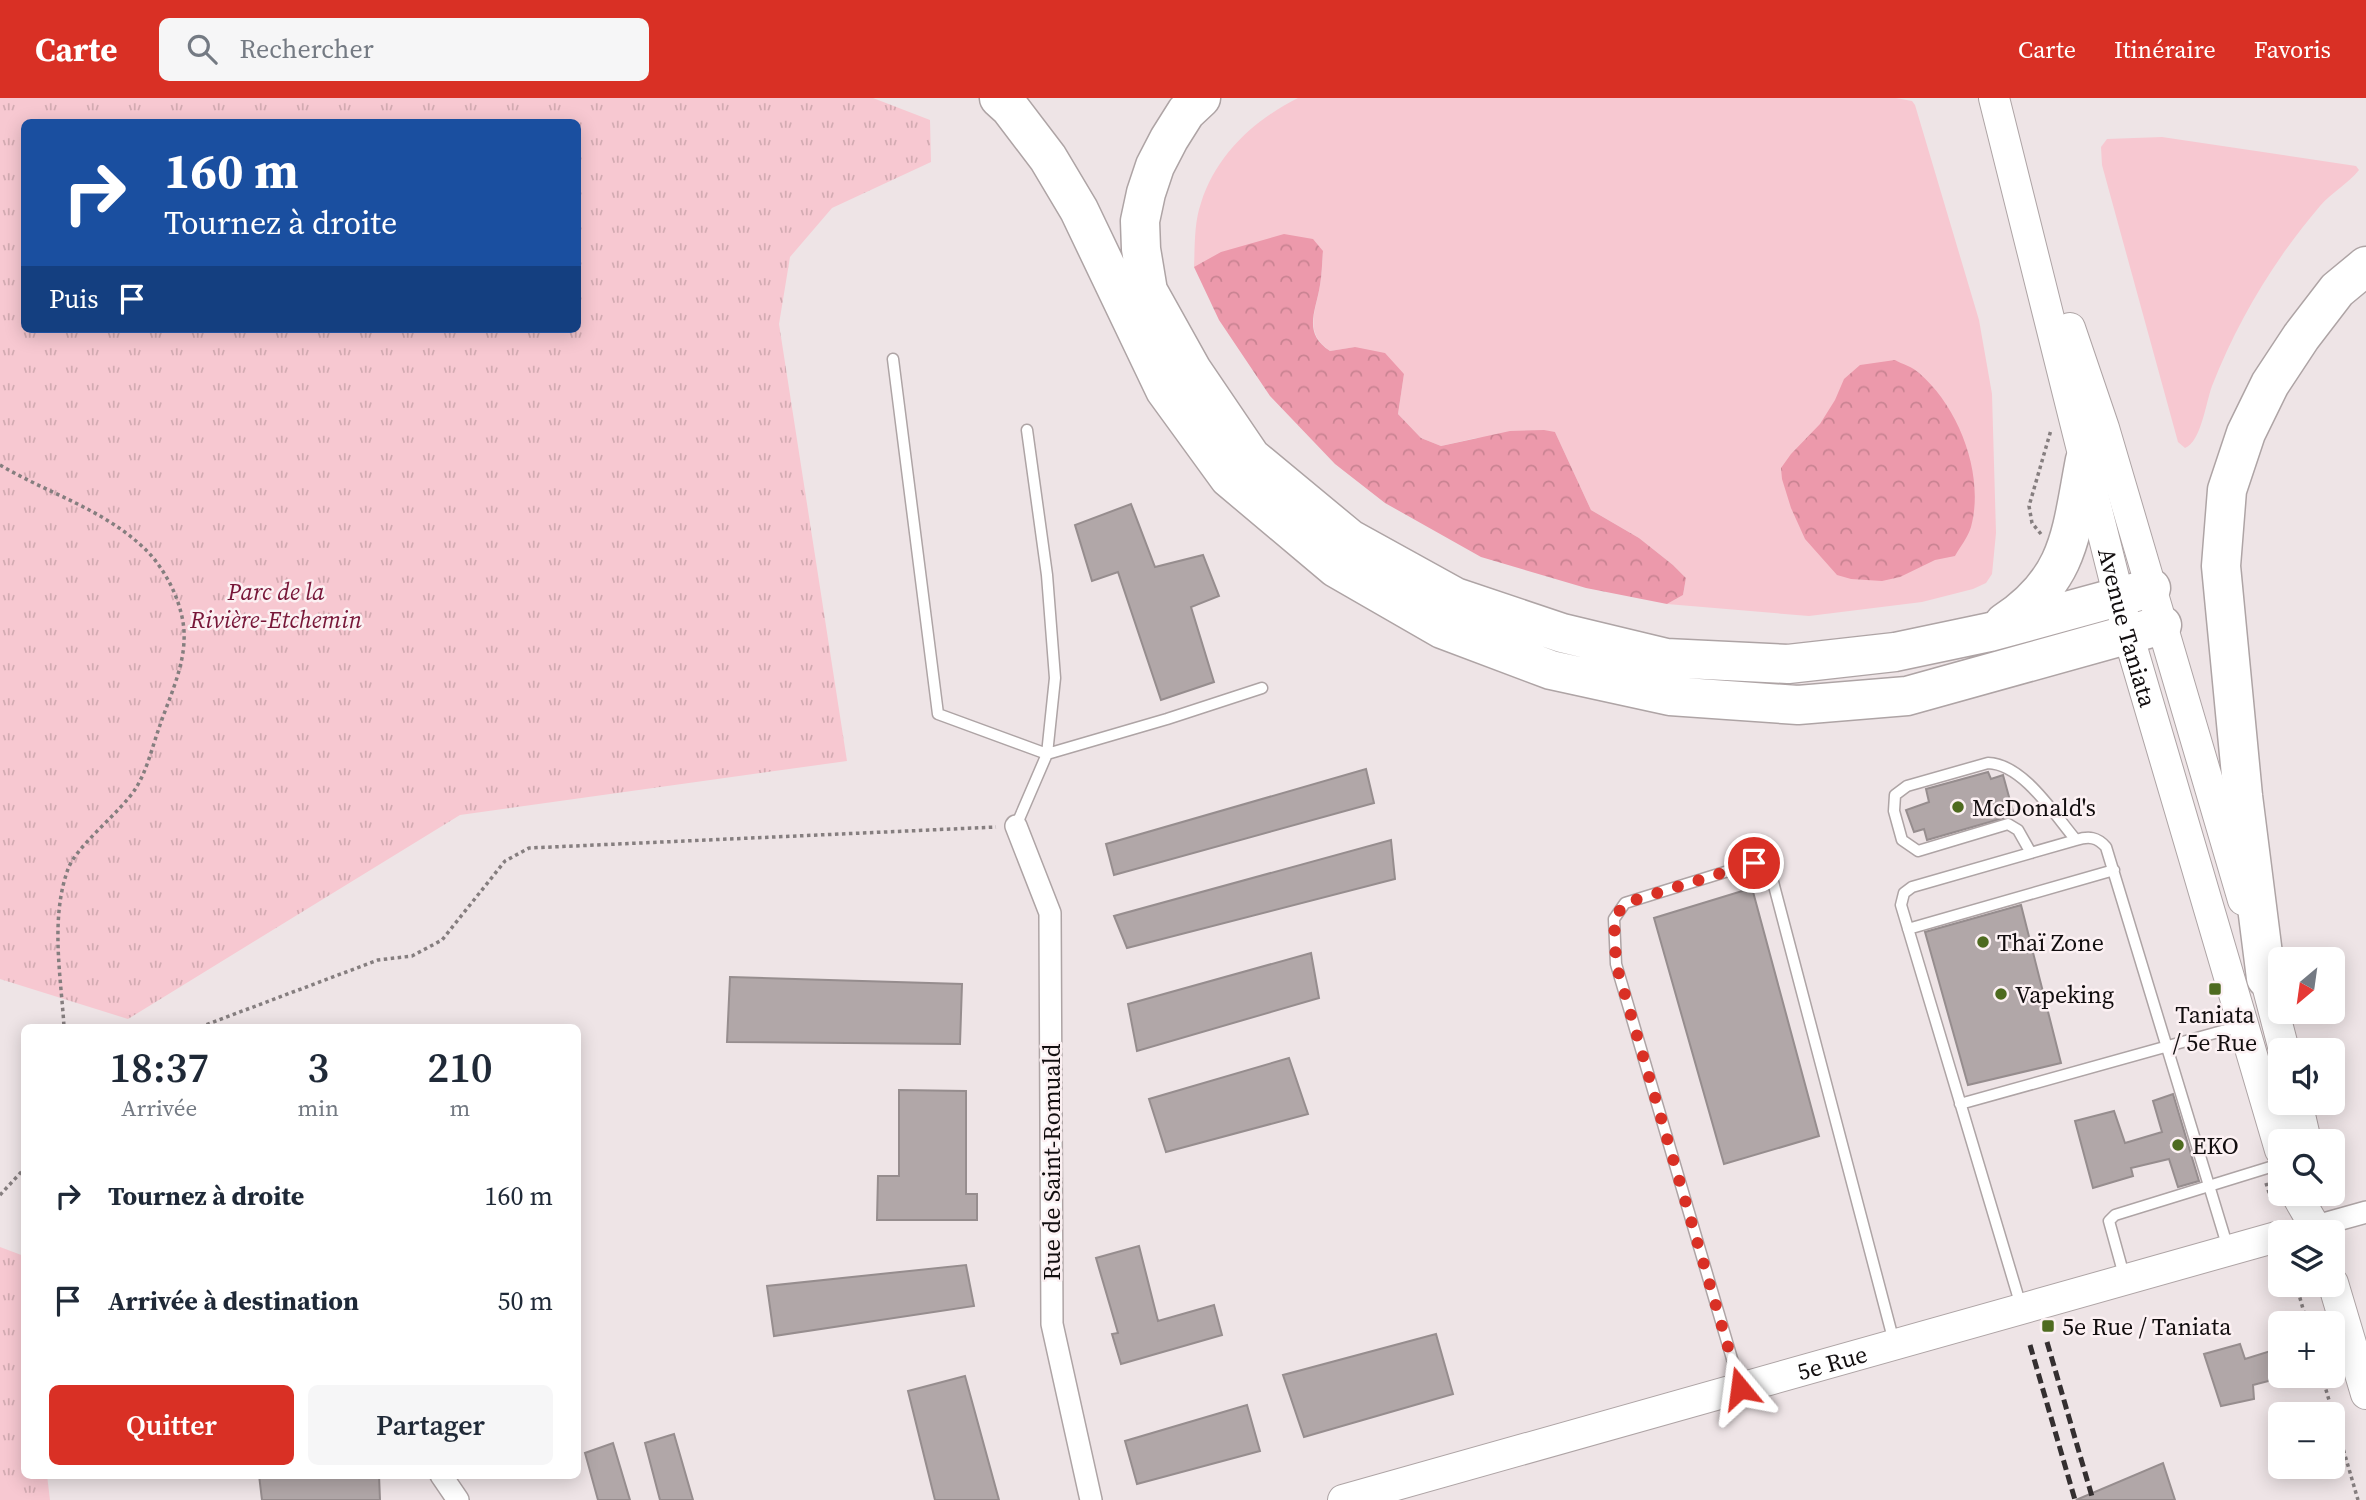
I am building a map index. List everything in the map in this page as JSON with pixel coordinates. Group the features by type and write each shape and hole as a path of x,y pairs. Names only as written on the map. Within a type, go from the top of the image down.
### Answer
{"highway":[{"path":"999,98 1010,108 1048,158 1079,210 1165,390 1230,478 1336,568 1442,629 1551,670 1670,696 1798,705 1907,696 2140,611"},
{"path":"1201,98 1186,112 1169,139 1155,166 1146,193 1140,221 1141,249 1148,291 1192,370 1251,457 1350,539 1455,597 1562,633 1666,658 1788,664 1895,652 1990,632 2140,611"},
{"path":"2266,978 2244,796 2221,566 2227,490 2246,433 2270,384 2337,290 2366,266"},
{"path":"1990,632 2025,609 2051,580 2068,545 2085,460"}],"main road":[{"name":"Avenue Taniata","path":"1994,98 2104,428 2140,611 2243,1025 2274,1129"},
{"name":"Avenue Taniata","path":"1994,98 2085,460 2140,611 2266,978 2281,1038"},
{"name":"5e Rue","path":"1343,1500 2268,1239"},
{"path":"2337,1297 2366,1394"}],"street":[{"name":"Rue de Saint-Romuald","path":"1016,826 1050,913 1052,1324 1091,1500"},
{"path":"2341,1220 2366,1212"}],"lane":[{"path":"893,359 938,714 1047,754 1262,688"},
{"path":"1016,826 1047,754 1055,678 1047,575 1027,430"},
{"path":"2031,853 2018,830 2008,824 1918,851 1902,840 1894,811 1895,795 1907,786 1988,763 2000,763 2025,779 2076,839"},
{"path":"2021,1309 1900,905 1904,893 1912,887 2076,839 2099,839 2106,847 2229,1250"},
{"path":"1740,1388 1616,964 1614,919 1625,903 1754,863 1772,878 1895,1345"},
{"path":"1908,929 2113,870"},
{"path":"1960,1104 2243,1025"},
{"path":"2125,1280 2109,1221 2115,1215 2268,1168"}],"path":[{"path":"0,465 88,507 128,534 148,552 163,571 175,596 183,623 181,662 137,787 120,810 81,850 67,872 59,907 58,930 64,1024"},
{"path":"208,1024 378,960 412,956 442,940 505,860 529,848 1016,826"},
{"path":"0,1195 21,1172"},
{"path":"2325,1388 2358,1500"}],"green space":[{"name":"Parc de la Rivière-Etchemin","path":"0,98 873,98 930,120 931,162 832,208 790,257 779,324 847,761 460,815 128,1019 0,979"},
{"path":"1298,98 1896,98 1912,101 1979,320 1992,394 1996,533 1992,574 1986,583 1922,602 1809,616 1667,604 1683,595 1686,578 1639,538 1591,510 1555,432 1476,438 1441,446 1421,438 1398,414 1404,374 1355,347 1330,351 1316,336 1313,321 1321,281 1323,251 1194,267 1199,211 1216,169 1252,128"},
{"path":"2162,137 2356,166 2359,170 2320,206 2272,269 2233,338 2212,386 2199,430 2191,444 2185,448 2178,442 2102,165 2101,147 2107,139"},
{"path":"1284,234 1313,239 1323,251 1321,281 1313,321 1313,329 1321,344 1330,351 1355,347 1385,353 1404,374 1398,414 1421,438 1441,446 1510,431 1555,432 1591,510 1639,538 1673,565 1686,578 1683,595 1667,604 1586,588 1481,557 1385,503 1335,464 1270,396 1219,320 1194,267 1221,252"},
{"path":"1895,360 1917,371 1933,387 1957,423 1971,464 1974,486 1971,527 1955,556 1935,560 1900,577 1882,581 1851,579 1837,575 1805,539 1791,508 1781,468 1820,424 1844,379 1860,365"},
{"path":"0,1247 21,1255 21,1479 47,1479 50,1500 0,1500"}],"building":[{"path":"1131,504 1155,567 1203,555 1219,596 1191,607 1214,682 1161,700 1118,572 1092,581 1075,525"},
{"path":"1366,769 1374,803 1114,875 1106,844"},
{"path":"1988,772 1991,779 2003,775 2014,815 1927,840 1924,829 1914,832 1906,810 1929,802 1926,789"},
{"path":"1391,840 1395,879 1127,948 1114,916"},
{"path":"1752,888 1819,1136 1724,1164 1654,918"},
{"path":"2021,905 2061,1063 1968,1085 1925,932"},
{"path":"1311,953 1319,998 1137,1051 1128,1004"},
{"path":"730,977 962,984 960,1044 727,1042"},
{"path":"1289,1058 1308,1114 1166,1152 1149,1099"},
{"path":"899,1090 966,1091 966,1194 977,1194 977,1220 877,1220 878,1176 899,1176"},
{"path":"2173,1094 2199,1181 2178,1187 2169,1159 2131,1168 2133,1176 2093,1188 2075,1121 2114,1111 2125,1143 2162,1132 2153,1101"},
{"path":"1139,1246 1158,1321 1214,1305 1222,1335 1121,1364 1112,1334 1118,1333 1096,1258"},
{"path":"966,1265 974,1306 774,1336 767,1286"},
{"path":"1436,1334 1453,1394 1304,1437 1283,1375"},
{"path":"2240,1344 2245,1359 2268,1352 2268,1381 2253,1385 2254,1399 2221,1406 2204,1354"},
{"path":"965,1376 999,1500 935,1500 908,1391"},
{"path":"1247,1405 1260,1451 1137,1484 1125,1441"},
{"path":"674,1434 693,1500 660,1500 645,1443"},
{"path":"613,1443 630,1500 598,1500 585,1453"},
{"path":"2163,1463 2175,1500 2076,1500"},
{"path":"259,1479 379,1479 380,1500 262,1500"}],"railway":[{"path":"2047,1342 2093,1500"},
{"path":"2030,1345 2075,1500"}],"place":[{"name":"McDonald's","path":"1958,807"},
{"name":"Thaï Zone","path":"1983,942"},
{"name":"Taniata / 5e Rue","path":"2215,989"},
{"name":"Vapeking","path":"2001,994"},
{"name":"EKO","path":"2178,1145"},
{"name":"5e Rue / Taniata","path":"2048,1326"}],"route":[{"path":"1740,1388 1616,964 1614,919 1625,903 1754,863"}]}
